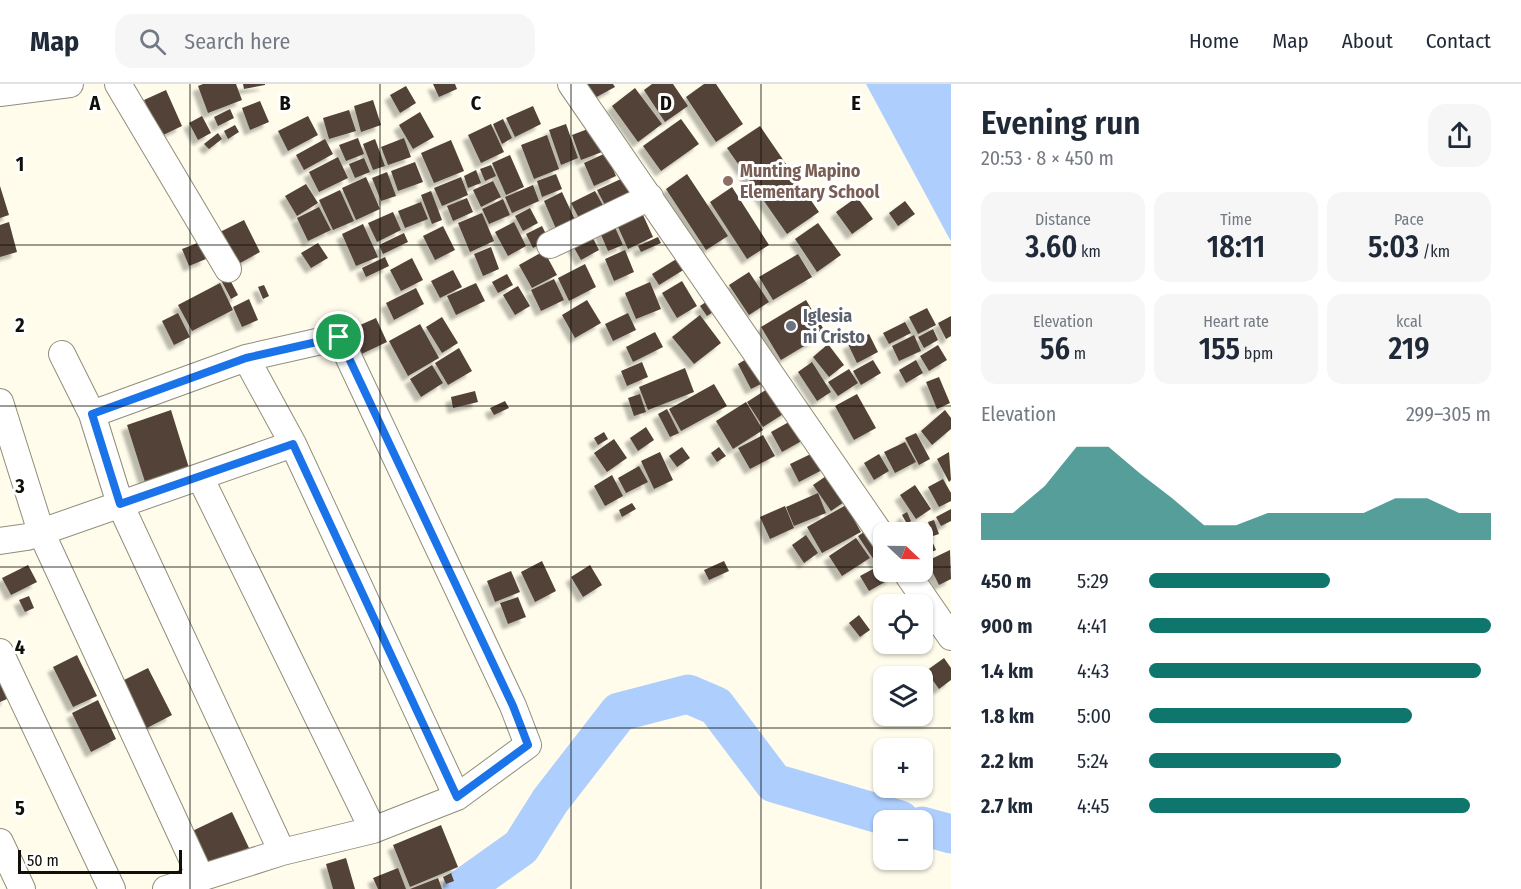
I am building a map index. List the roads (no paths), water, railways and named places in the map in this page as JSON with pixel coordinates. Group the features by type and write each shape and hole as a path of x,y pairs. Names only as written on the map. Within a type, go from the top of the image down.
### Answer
{"street":[{"path":"0,93 70,84"},
{"path":"118,84 228,269"},
{"path":"571,84 873,523"},
{"path":"550,245 650,197"},
{"path":"92,414 246,358 339,337 513,706 528,745 457,797 373,830 282,852 166,889"},
{"path":"62,354 92,414 120,504 282,852"},
{"path":"246,358 293,444 457,797"},
{"path":"0,402 41,532 201,878"},
{"path":"0,541 41,532 293,444"},
{"path":"200,477 373,830"},
{"path":"913,582 951,638"},
{"path":"0,652 112,889"},
{"path":"0,842 22,889"}],"water":[{"path":"866,84 951,84 951,241 948,236"}],"waterway":[{"path":"462,889 521,847 550,801 619,712 688,694 716,706 774,783 873,812"},
{"path":"933,829 951,834"}],"place":[{"name":"Munting Mapino Elementary School","path":"728,181"},
{"name":"Iglesia ni Cristo","path":"791,326"}]}
